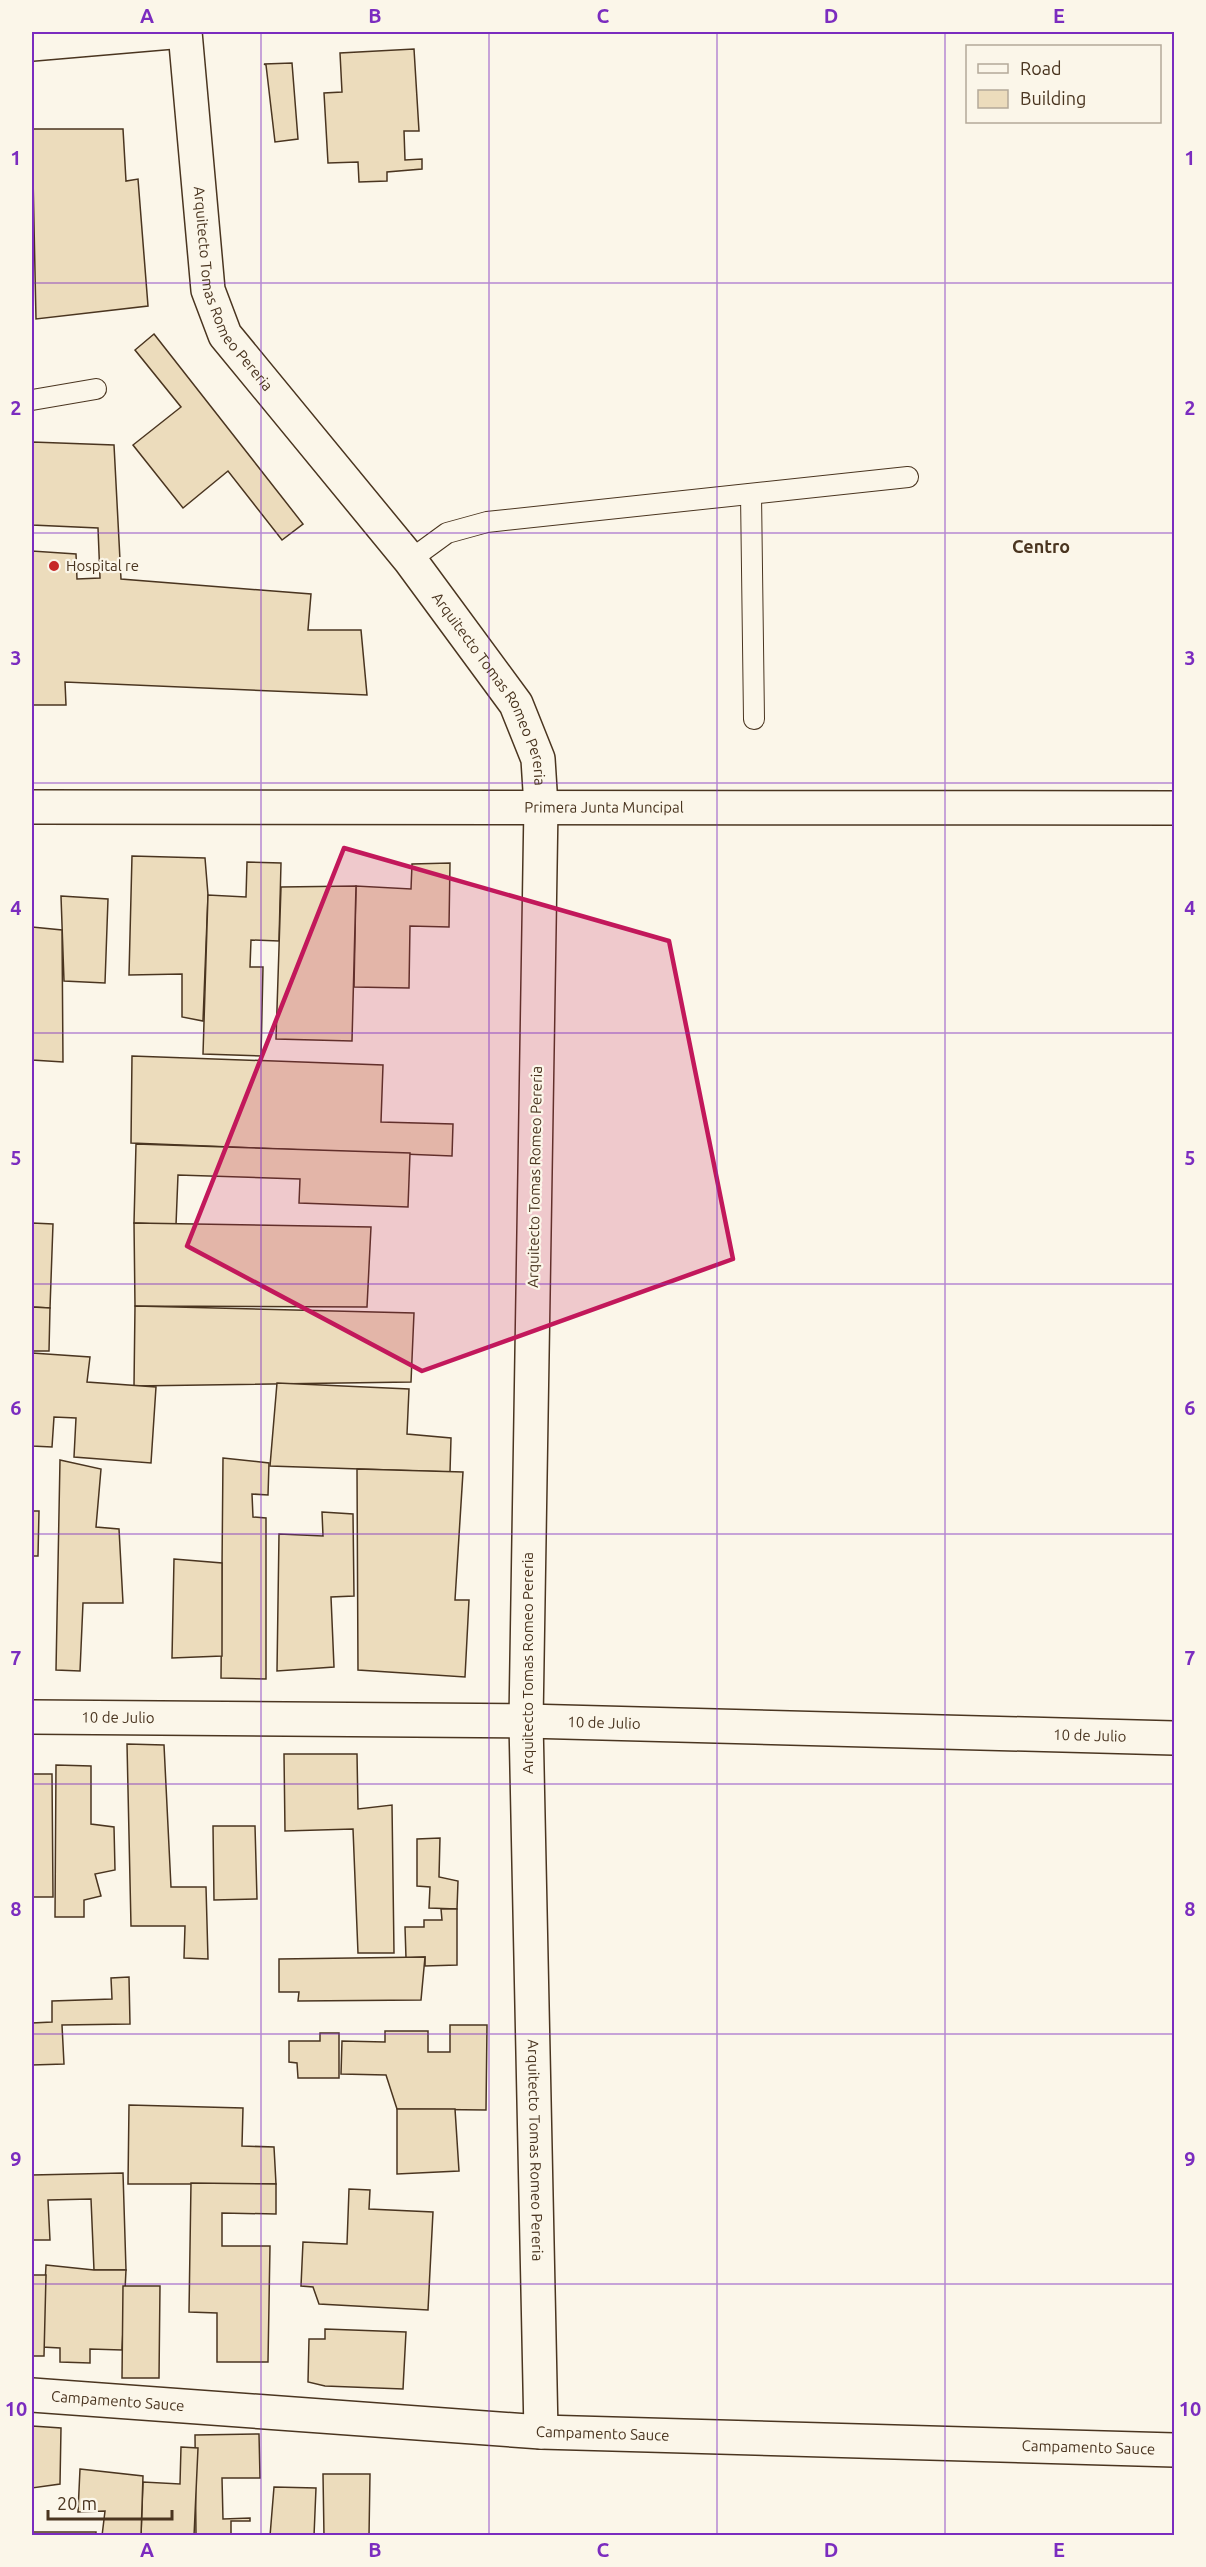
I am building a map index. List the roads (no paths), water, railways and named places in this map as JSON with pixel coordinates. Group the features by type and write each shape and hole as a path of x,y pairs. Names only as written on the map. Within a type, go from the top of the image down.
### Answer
{"street":[{"path":"32,44 172,32"},
{"name":"Arquitecto Tomas Romeo Pereria","path":"185,32 208,290 225,335 411,560 516,704 538,759 541,806 526,1721 541,2432"},
{"name":"Primera Junta Muncipal","path":"32,807 1174,808"},
{"name":"10 de Julio","path":"32,1717 526,1721 1174,1738"},
{"name":"Campamento Sauce","path":"32,2395 541,2432 1174,2450"}],"lane":[{"path":"32,400 96,389"},
{"path":"411,560 447,533 487,522 908,477"},
{"path":"751,494 754,719"}],"place":[{"name":"Hospital re","path":"54,566"}],"district":[{"name":"Centro","path":"1041,547"}]}
